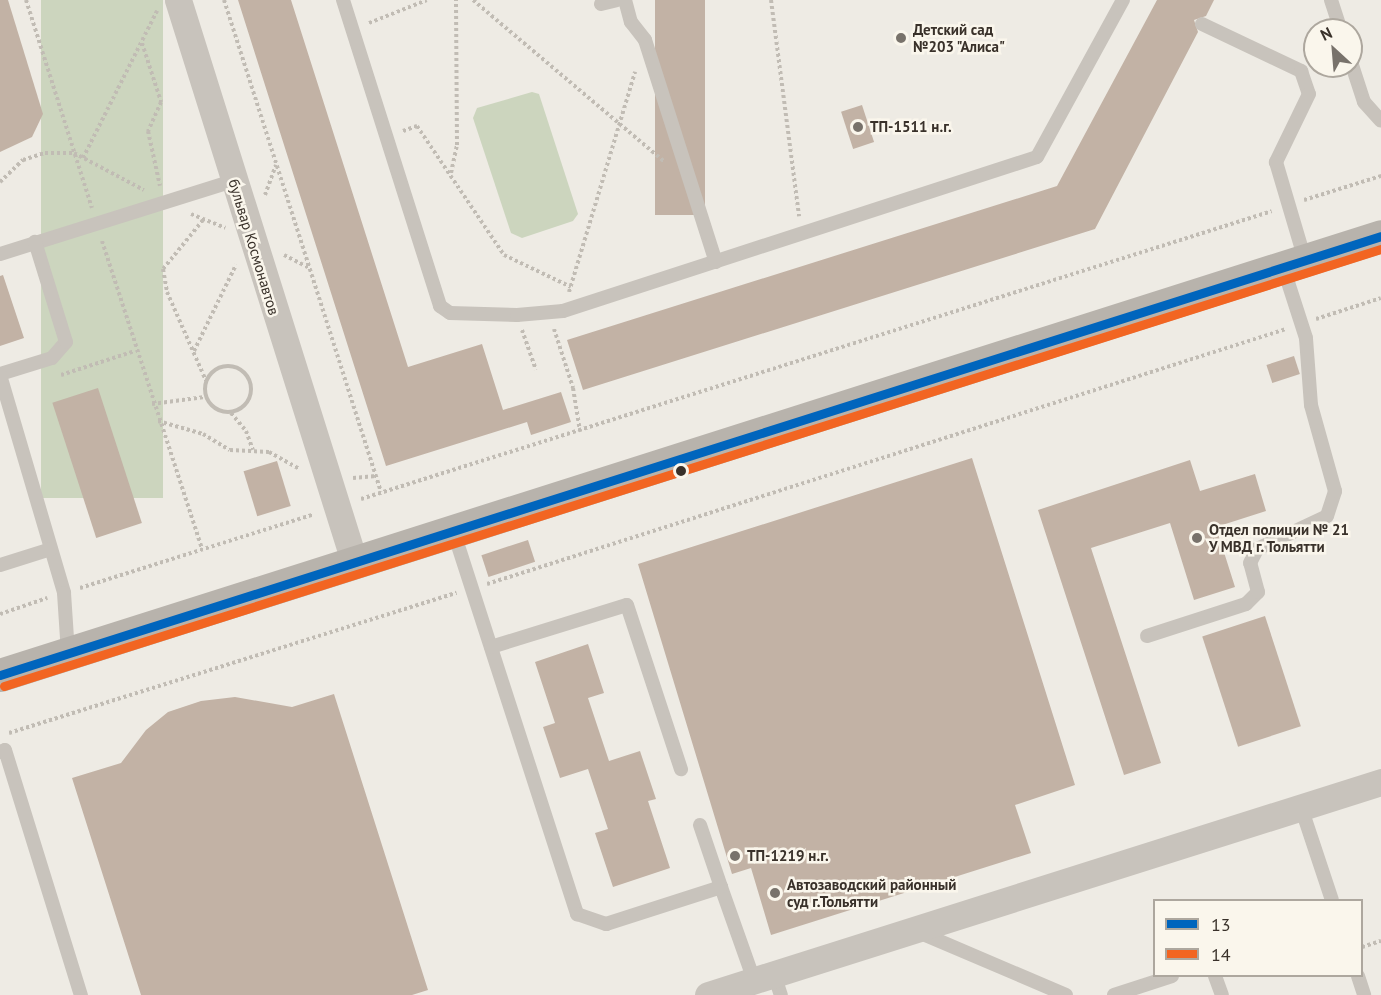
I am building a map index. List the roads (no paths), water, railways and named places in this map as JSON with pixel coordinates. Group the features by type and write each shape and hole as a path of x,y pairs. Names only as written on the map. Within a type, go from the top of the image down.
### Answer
{"main road":[{"path":"0,675 452,529 1381,236"}],"street":[{"name":"бульвар Космонавтов","path":"178,0 354,561"},
{"path":"708,995 770,983 914,930 1381,782"}],"lane":[{"path":"343,0 388,136 440,306 450,313 517,315 563,311 1037,157 1123,0"},
{"path":"601,4 616,0"},
{"path":"625,0 631,22 645,40 695,189 716,262"},
{"path":"1331,0 1337,18"},
{"path":"1147,636 1246,604 1258,592 1250,562 1257,549 1327,516 1335,491 1311,405 1289,205 1276,162 1309,94 1301,71 1202,24"},
{"path":"1356,78 1364,102 1381,121"},
{"path":"0,254 96,221 233,181"},
{"path":"35,242 66,342 52,358 0,374 64,593 68,652"},
{"path":"452,529 577,914 606,924 722,887"},
{"path":"0,565 51,549"},
{"path":"491,647 627,605 681,769"},
{"path":"0,752 5,750 81,995"},
{"path":"1301,807 1332,899"},
{"path":"700,825 722,887 770,983"},
{"path":"914,930 1066,995"},
{"path":"1114,995 1166,977"},
{"path":"1216,977 1222,995"},
{"path":"1359,977 1364,995"}],"place":[{"name":"Детский сад №203 \"Алиса\"","path":"901,38"},
{"name":"ТП-1511 н.г.","path":"858,127"},
{"name":"Отдел полиции № 21 У МВД г. Тольятти","path":"1197,538"},
{"name":"ТП-1219 н.г.","path":"735,856"},
{"name":"Автозаводский районный суд г.Тольятти","path":"775,893"}]}
